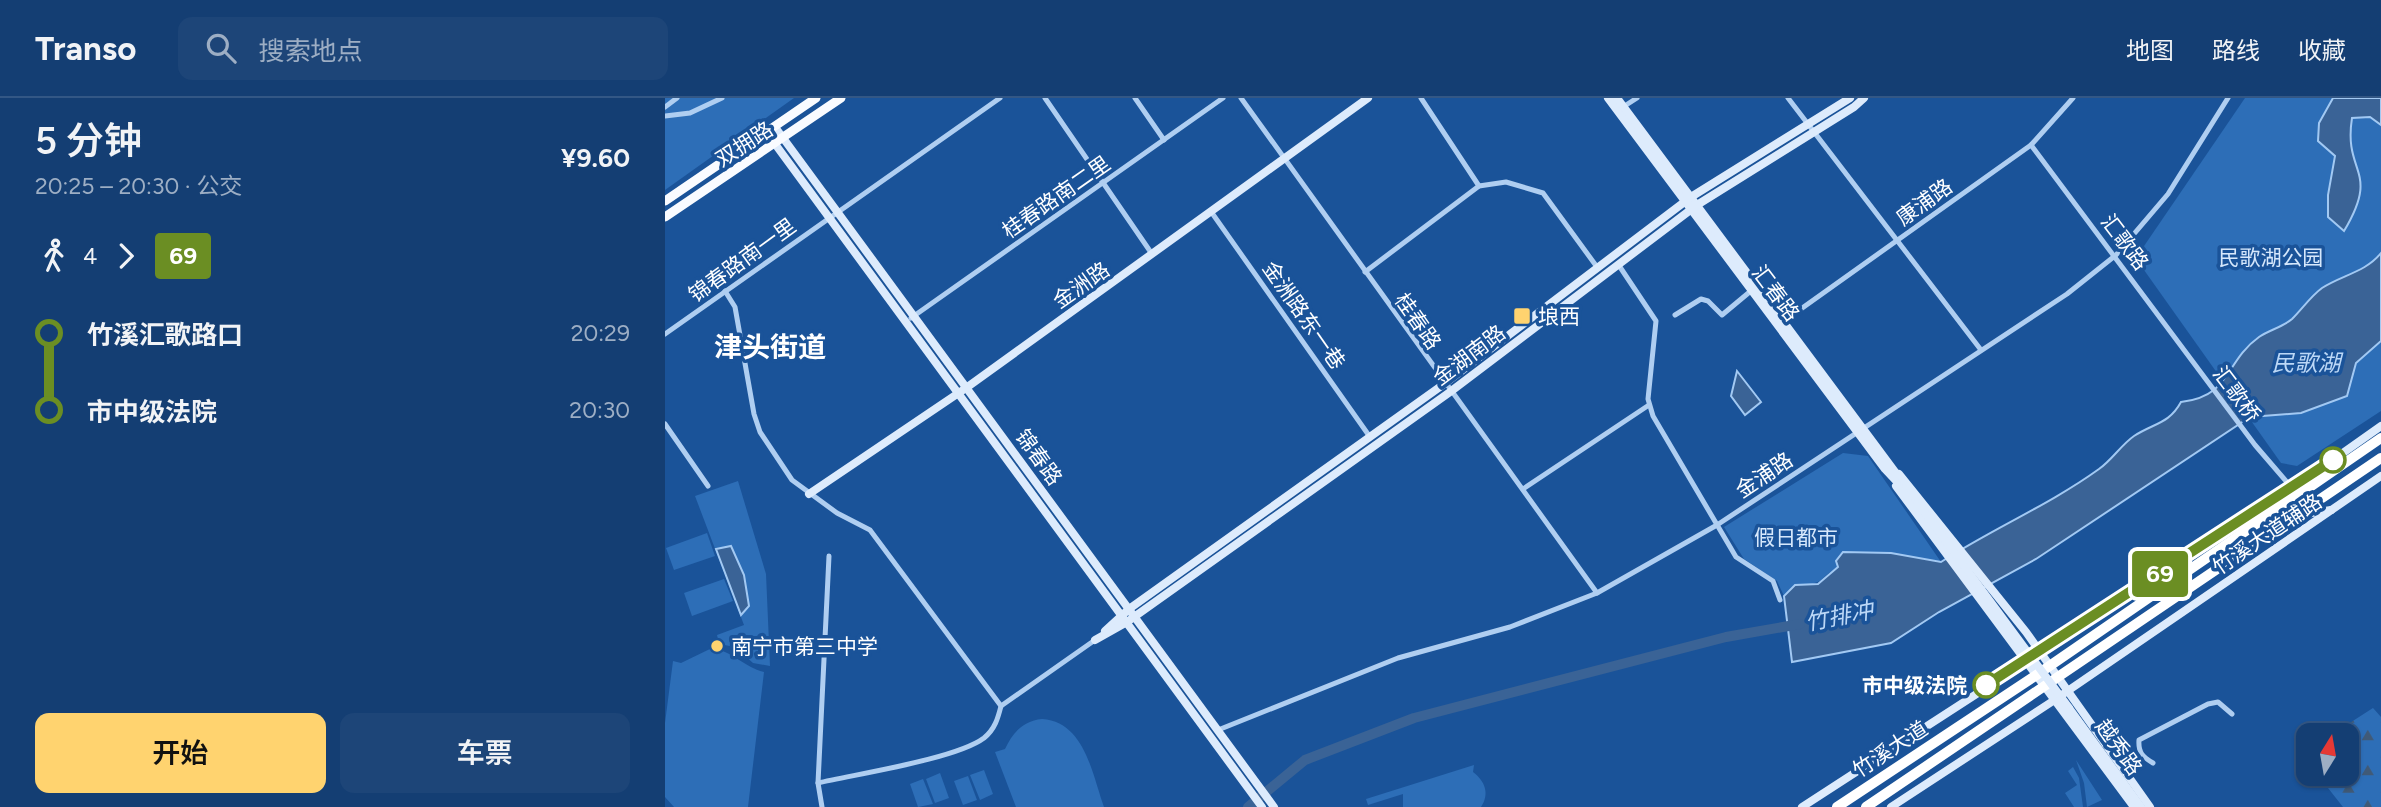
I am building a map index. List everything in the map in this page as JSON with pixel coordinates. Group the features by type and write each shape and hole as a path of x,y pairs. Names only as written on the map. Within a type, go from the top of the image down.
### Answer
{"highway":[{"name":"竹溪大道","path":"1837,807 2035,676 2381,438"},
{"name":"竹溪大道","path":"1866,807 2381,458"}],"main road":[{"name":"双拥路","path":"665,201 817,98"},
{"name":"双拥路","path":"665,217 780,142 841,98"},
{"name":"金洲路","path":"809,494 1153,255 1368,98"},
{"name":"汇春路","path":"1608,98 1784,321 1888,467 2069,708"},
{"name":"汇春路","path":"1617,98 1752,290 1860,428"},
{"name":"金湖南路","path":"1810,128 1850,98"},
{"name":"金湖南路","path":"1128,616 1450,392 1691,203 1810,128 1864,98"},
{"name":"锦春路","path":"771,130 1230,755 1274,807"},
{"name":"金湖南路","path":"1095,640 1444,384 1597,267 1615,260"},
{"path":"1802,807 2279,498 2381,426"},
{"path":"1888,467 1950,536 2001,600 2150,807"},
{"path":"1888,467 1937,543 2134,807"},
{"name":"竹溪大道辅路","path":"1891,807 2053,701 2381,476"},
{"path":"2279,498 2316,483"},
{"path":"2299,514 2332,510"},
{"name":"锦春路","path":"1128,616 1218,730 1262,807"},
{"name":"越秀路","path":"2069,708 2141,807"}],"street":[{"path":"665,107 677,98"},
{"path":"665,117 690,113 722,98"},
{"name":"锦春路南一里","path":"665,334 832,213 1000,98"},
{"path":"1045,98 1153,255"},
{"path":"1135,98 1164,140"},
{"name":"桂春路南二里","path":"910,319 1223,98"},
{"name":"桂春路","path":"1241,98 1444,384 1597,593"},
{"path":"1421,98 1479,186"},
{"path":"1623,107 1637,98"},
{"path":"1789,98 1981,350"},
{"name":"康浦路","path":"1784,321 2031,145 2073,98"},
{"name":"金浦路","path":"1218,730 1398,658 1510,627 1597,593 1717,525 1860,428 2067,294 2116,254 2168,194 2228,98"},
{"name":"汇歌路","path":"2031,145 2116,254 2193,360"},
{"path":"1365,272 1479,186 1506,182 1543,193 1597,267"},
{"name":"金洲路东一巷","path":"1212,213 1370,437"},
{"path":"1615,260 1656,321 1649,405 1657,426 1736,557 1773,581 1780,600"},
{"path":"1675,315 1702,299 1708,301 1722,315 1752,290"},
{"path":"725,292 735,307 754,414 760,432 792,480 809,494 870,530 1001,706 998,722 985,737 961,750 818,783"},
{"name":"汇歌桥","path":"2193,360 2255,445 2292,488"},
{"path":"1523,489 1649,405"},
{"path":"665,424 708,486"},
{"path":"822,807 818,783 829,556"},
{"name":"金湖南路","path":"1001,706 1095,640"},
{"path":"2153,762 2143,757 2139,740 2209,704 2218,702 2232,714"}],"green space":[{"path":"665,98 794,98 665,190"},
{"name":"民歌湖公园","path":"2245,98 2381,98 2381,411 2297,466 2281,463 2144,270 2142,249"},
{"name":"假日都市","path":"1843,453 1868,456 1941,562 1902,556 1864,558 1839,567 1818,582 1795,585 1784,596 1777,581 1744,559 1724,527"},
{"path":"738,481 766,574 770,666 753,663 735,647 719,644 717,635 744,625 695,496"},
{"path":"707,533 715,556 674,570 666,548"},
{"path":"724,579 733,601 692,616 684,593"},
{"path":"712,648 764,672 748,807 674,807 665,797 665,723 673,661 681,663"},
{"path":"2373,708 2381,717 2381,807 2343,807 2326,786 2359,786 2359,723 2350,723"},
{"path":"1042,719 1057,722 1077,739 1085,752 1104,807 1016,807 995,752 1005,749 1011,737 1024,725"},
{"path":"2076,760 2102,800 2087,807 2084,783"},
{"path":"1474,765 1473,772 1481,779 1486,793 1481,807 1403,807 1403,794 1368,805 1366,799"},
{"path":"2073,767 2079,778 2083,807 2074,807 2065,793 2077,785 2068,771"},
{"path":"984,770 993,794 980,800 970,775"},
{"path":"940,773 949,798 935,803 926,779"},
{"path":"968,776 977,800 963,805 954,781"},
{"path":"923,779 933,804 918,807 910,784"}],"water":[{"path":"2333,98 2381,98 2381,125 2370,117 2352,118 2352,151 2359,173 2360,195 2344,231 2328,217 2328,195 2335,156 2318,141 2319,123"},
{"name":"民歌湖","path":"2381,253 2381,341 2356,363 2347,396 2301,413 2250,417 2036,559 1939,612 1891,643 1792,662 1784,596 1795,585 1818,584 1838,567 1836,561 1843,552 1891,553 1941,562 2040,506 2104,465 2134,436 2171,415 2181,402 2198,399 2210,393 2259,337 2292,319 2322,288 2361,269"},
{"path":"1737,371 1761,402 1745,415 1731,396"},
{"path":"731,546 744,575 749,606 741,615 716,549"}],"waterway":[{"name":"竹排冲","path":"1248,807 1305,760 1414,718 1726,637 1800,624"}],"bus line":[{"name":"69","path":"1986,685 2279,498 2333,460"}],"place":[{"name":"埌西","path":"1522,316"},
{"name":"南宁市第三中学","path":"717,646"},
{"name":"市中级法院","path":"1986,685"}],"district":[{"name":"津头街道","path":"770,347"}]}
